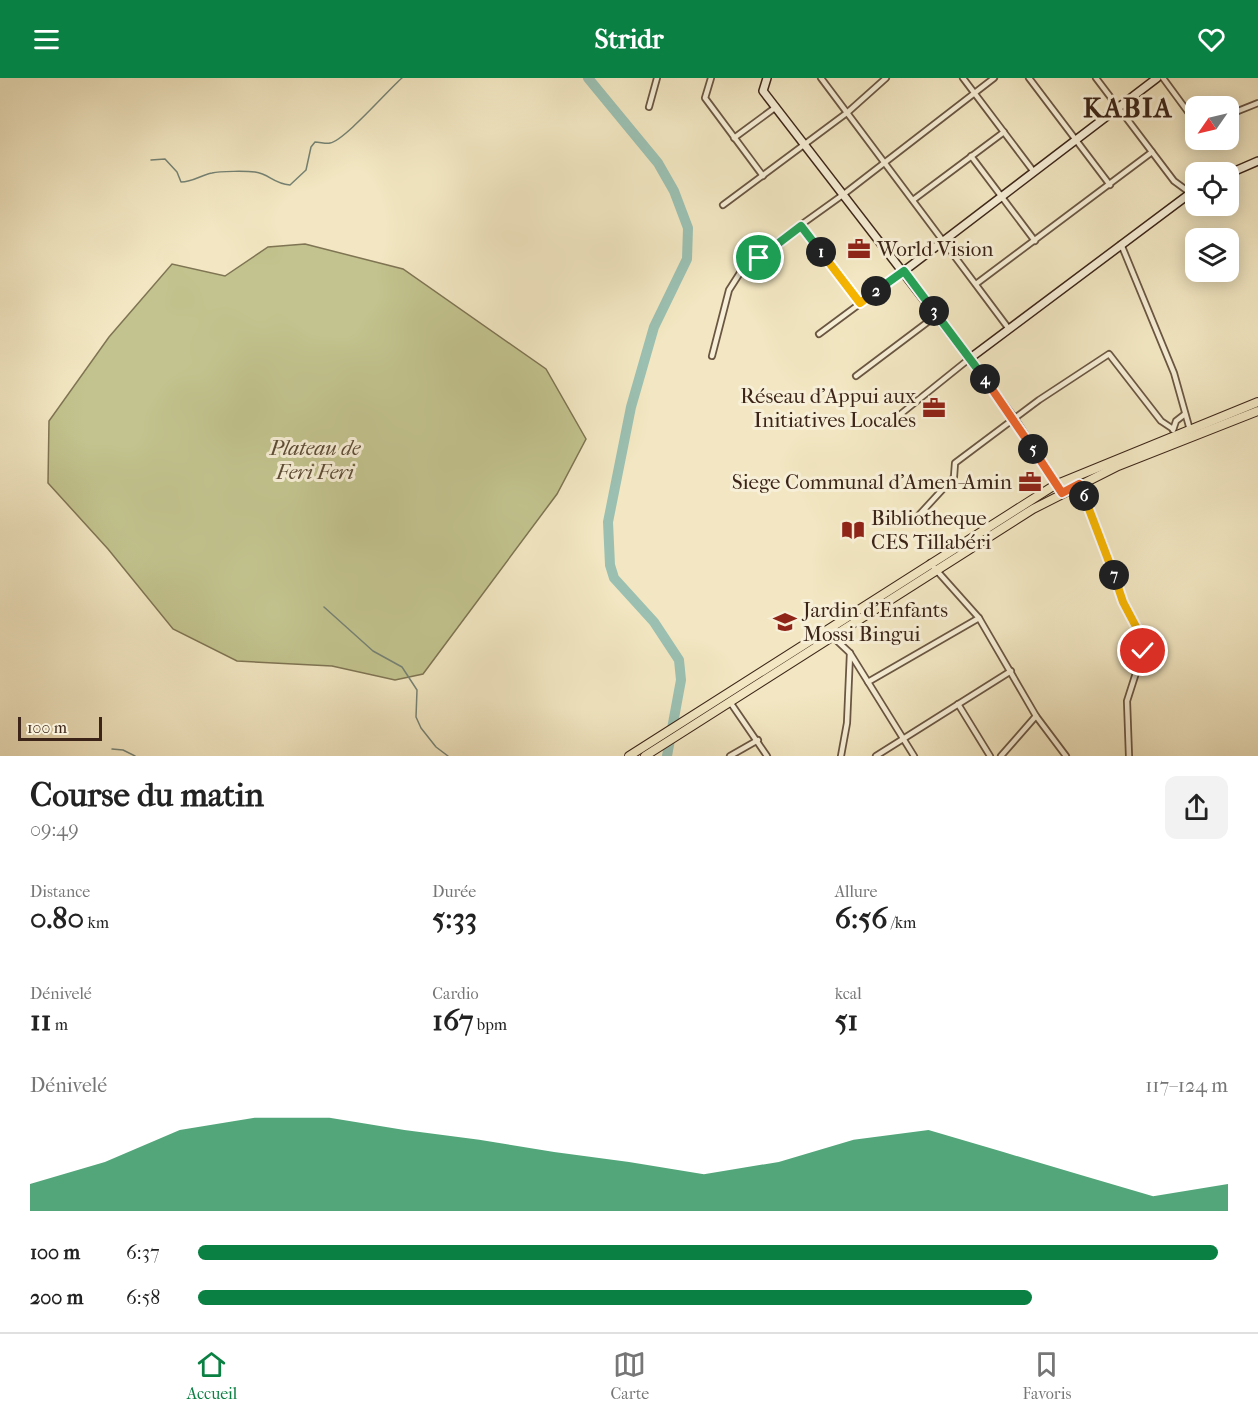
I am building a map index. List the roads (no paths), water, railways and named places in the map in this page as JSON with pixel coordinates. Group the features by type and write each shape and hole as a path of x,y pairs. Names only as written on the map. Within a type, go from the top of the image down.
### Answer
{"main road":[{"path":"645,756 661,742 827,629 1055,485 1173,433 1190,430 1258,402"},
{"path":"683,728 730,702 935,570 1062,493 1171,444 1258,411"},
{"path":"629,756 661,742"}],"street":[{"path":"649,108 657,78"},
{"path":"711,78 705,98 762,176"},
{"path":"767,78 763,91 904,271 1014,418 1062,493"},
{"path":"821,78 1009,329"},
{"path":"723,205 848,112 886,78"},
{"path":"963,78 1034,172"},
{"path":"712,356 729,290 737,274 746,265 844,194 994,78"},
{"path":"1029,78 1110,184"},
{"path":"1096,78 1174,181 1185,187"},
{"path":"819,333 944,241 1157,78"},
{"path":"1163,78 1185,108"},
{"path":"1239,111 1258,103"},
{"path":"734,138 776,107"},
{"path":"913,200 1004,132"},
{"path":"976,284 1152,152"},
{"path":"971,156 1035,241"},
{"path":"1239,169 1258,161"},
{"path":"892,421 969,359 1185,196"},
{"path":"801,226 860,303"},
{"path":"1121,244 1174,373 1190,430"},
{"path":"856,376 937,315"},
{"path":"919,514 954,477 955,463 1014,418 1109,354 1161,422 1173,433 1176,421 1185,414"},
{"path":"1079,484 1104,544 1123,602 1142,638 1143,651 1126,701 1129,756"},
{"path":"930,562 979,618 1036,716 1066,756"},
{"path":"868,682 979,618"},
{"path":"827,629 850,653 914,756"},
{"path":"841,756 847,723 850,653"},
{"path":"876,756 1011,671"},
{"path":"730,702 767,756"},
{"path":"957,704 990,756"},
{"path":"1000,756 1036,716"},
{"path":"730,756 758,740"}],"waterway":[{"path":"151,160 165,159 177,172 181,182 216,172 246,171 260,173 290,185 306,170 311,147 315,142 328,143 337,140 402,78"},
{"path":"588,78 658,163 674,191 688,228 687,259 654,327 631,407 608,522 610,565 614,578 654,622 679,660 681,680 667,756"},
{"path":"324,607 373,651 402,667 417,690 416,717 421,728 436,747 448,756"},
{"path":"112,749 123,750 135,756"}],"place":[{"name":"World Vision","path":"859,249"},
{"name":"Réseau d'Appui aux Initiatives Locales","path":"934,408"},
{"name":"Siege Communal d'Amen-Amin","path":"1030,482"},
{"name":"Bibliotheque CES Tillabéri","path":"853,530"},
{"name":"Jardin d’Enfants Mossi Bingui","path":"785,622"}],"district":[{"name":"KABIA","path":"1128,108"}],"park label":[{"name":"Plateau de Feri Feri","path":"315,460"}]}
